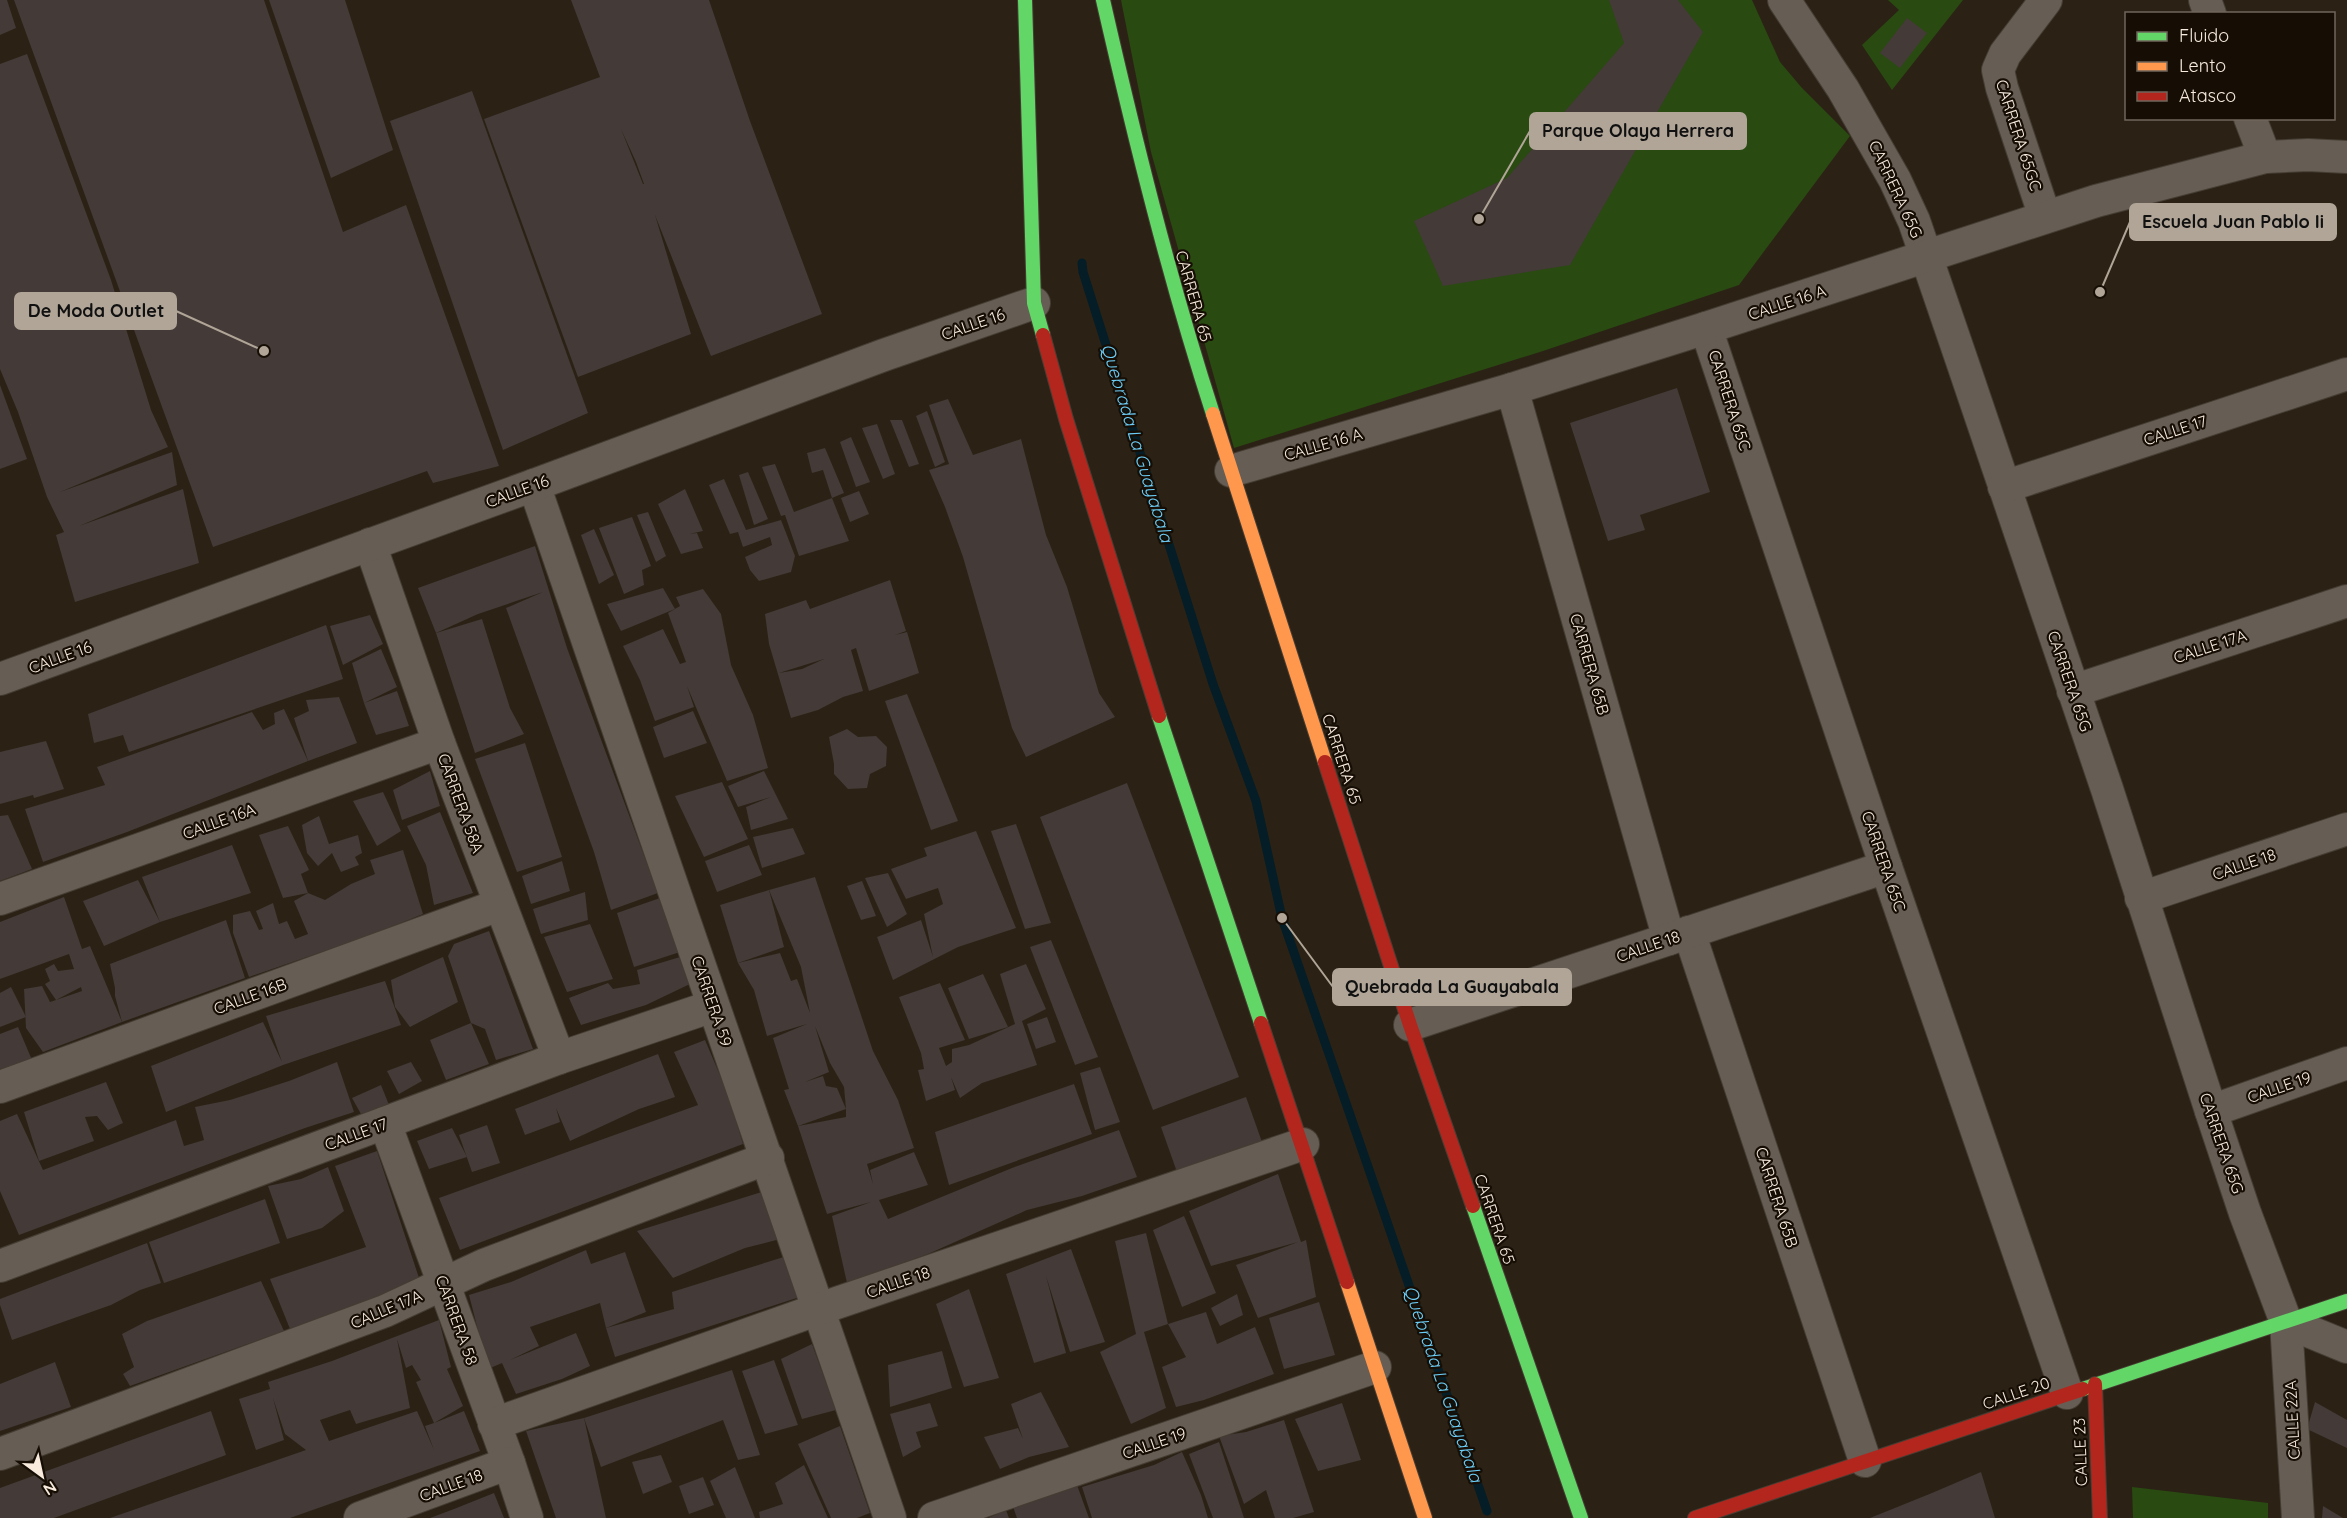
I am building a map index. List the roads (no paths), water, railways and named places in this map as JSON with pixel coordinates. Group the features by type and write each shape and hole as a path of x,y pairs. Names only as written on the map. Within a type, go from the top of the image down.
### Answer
{"main road":[{"path":"1025,0 1034,303 1066,419 1163,728 1303,1144 1425,1518"},
{"name":"CARRERA 65","path":"1103,0 1138,153 1181,314 1410,1025 1581,1518"},
{"name":"CALLE 20","path":"1695,1518 2347,1301"},
{"name":"CALLE 23","path":"2081,1388 2100,1518"}],"street":[{"name":"CARRERA 65G","path":"1784,0 1871,134 1914,220 2107,789 2245,1213 2286,1322"},
{"name":"CARRERA 65GC","path":"2045,217 1998,70 2005,54 2046,0"},
{"path":"2251,120 2265,158"},
{"name":"CALLE 16 A","path":"1231,471 1512,389 2096,201 2265,158 2308,155 2347,157"},
{"name":"CALLE 16","path":"0,679 884,355 1034,303"},
{"name":"CARRERA 65C","path":"1706,328 1886,867 2081,1388"},
{"name":"CALLE 17","path":"2004,487 2347,374"},
{"name":"CARRERA 65B","path":"1512,389 1679,935 1865,1461"},
{"name":"CARRERA 59","path":"534,485 768,1158 890,1518"},
{"name":"CARRERA 58A","path":"370,544 439,743 559,1058"},
{"name":"CALLE 17A","path":"2073,691 2347,601"},
{"name":"CALLE 16A","path":"0,899 439,743"},
{"name":"CALLE 18","path":"2141,898 2347,829"},
{"name":"CALLE 18","path":"1410,1025 1886,867"},
{"name":"CALLE 16B","path":"0,1087 499,905"},
{"name":"CALLE 17","path":"2,1260 559,1058 713,1005"},
{"name":"CALLE 19","path":"2211,1111 2347,1063"},
{"name":"CARRERA 58","path":"385,1123 527,1518"},
{"name":"CALLE 18","path":"494,1424 819,1309 1303,1144"},
{"name":"CALLE 17A","path":"0,1454 385,1311 483,1265 768,1158"},
{"path":"2286,1322 2347,1347"},
{"name":"CALLE 22A","path":"2286,1322 2298,1518"},
{"name":"CALLE 19","path":"934,1518 1375,1367"},
{"name":"CALLE 18","path":"360,1518 509,1463"}],"waterway":[{"name":"Quebrada La Guayabala","path":"1082,263 1213,684 1256,801 1282,918 1487,1511"}],"place":[{"name":"Parque Olaya Herrera","path":"1479,219"},
{"name":"Escuela Juan Pablo Ii","path":"2100,292"},
{"name":"De Moda Outlet","path":"264,351"},
{"name":"Quebrada La Guayabala","path":"1282,918"}]}
